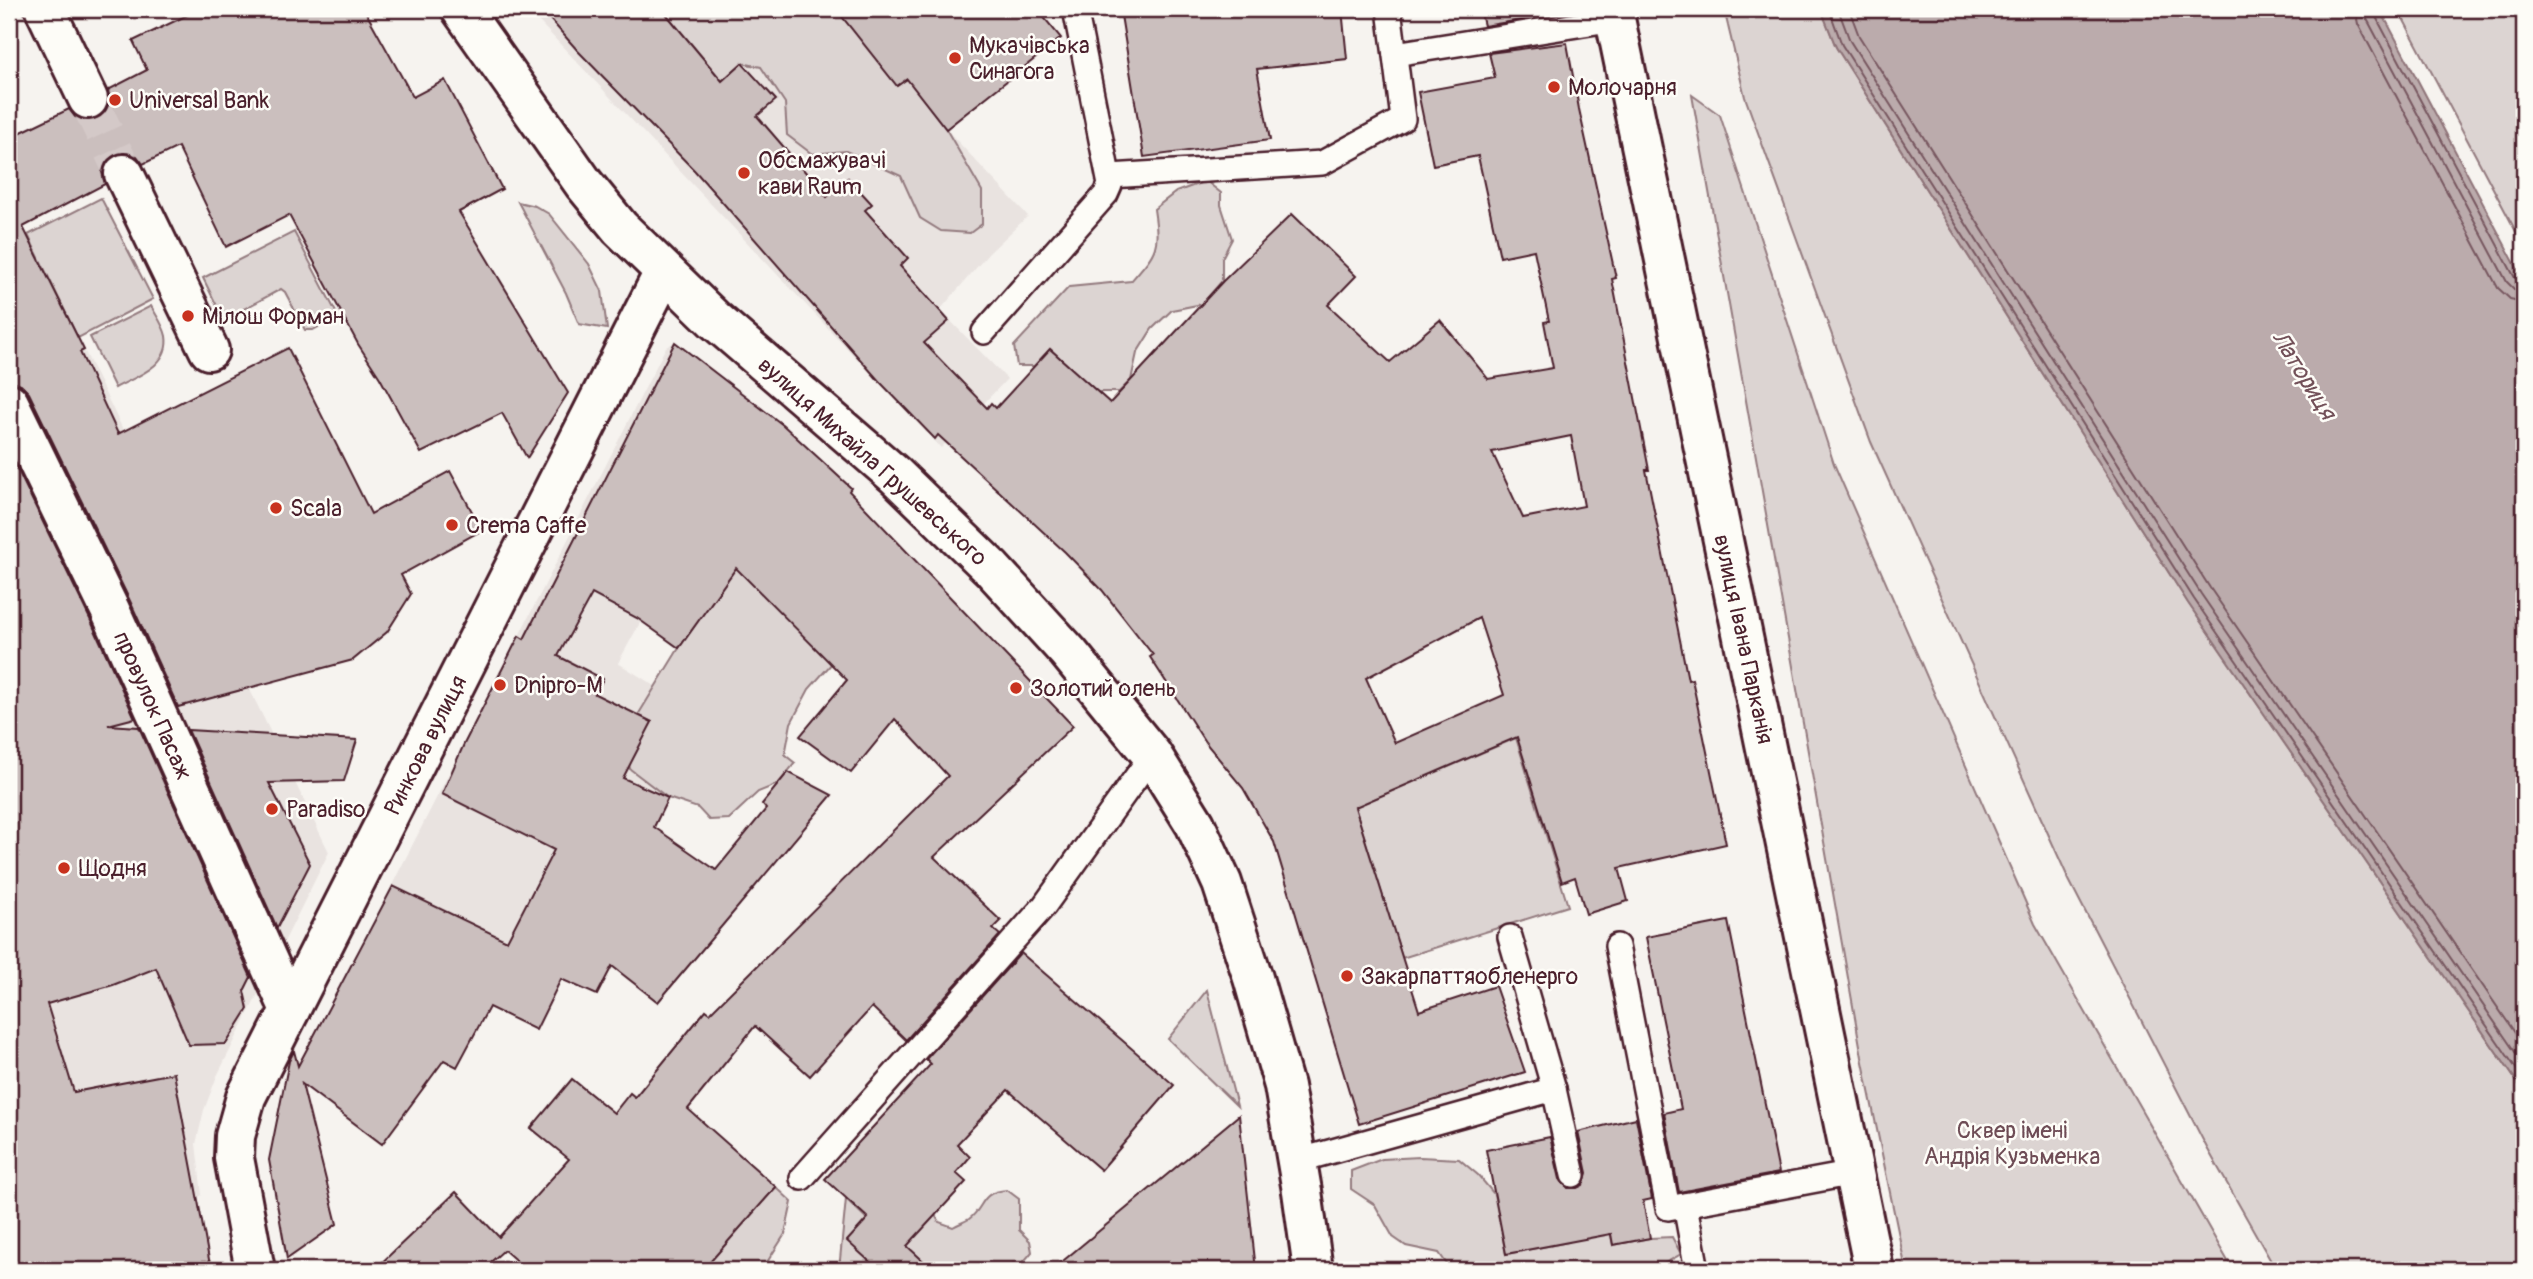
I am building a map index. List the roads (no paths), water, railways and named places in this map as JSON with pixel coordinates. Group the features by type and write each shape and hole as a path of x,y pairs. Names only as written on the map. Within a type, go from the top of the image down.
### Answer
{"street":[{"path":"45,9 88,99"},
{"name":"вулиця Михайла Грушевського","path":"461,9 584,184 620,228 715,320 894,475 992,569 1068,652 1152,755 1195,824 1222,883 1253,978 1284,1086 1313,1270"},
{"name":"вулиця Івана Парканія","path":"1614,14 1874,1270"},
{"path":"124,174 209,350"},
{"name":"Ринкова вулиця","path":"255,1270 234,1158 235,1136 246,1097 664,272"},
{"name":"провулок Пасаж","path":"9,403 110,610 290,1010"}],"lane":[{"path":"984,332 1106,194 1110,185 1075,9"},
{"path":"1110,176 1322,163 1403,119 1389,9"},
{"path":"1395,54 1614,14"},
{"path":"802,1178 1044,906 1152,755"},
{"path":"1510,937 1554,1090 1573,1175"},
{"path":"1617,946 1668,1208 1854,1173"},
{"path":"1297,1161 1554,1090"},
{"path":"1685,1205 1697,1270"}],"water":[{"name":"Латориця","path":"1821,9 2380,9 2524,281 2524,1092 2188,603 1836,47"}],"tunnel":[{"path":"88,99 124,174"}],"place":[{"name":"Мукачівська Синагога","path":"955,58"},
{"name":"Молочарня","path":"1554,87"},
{"name":"Universal Bank","path":"115,100"},
{"name":"Обсмажувачі кави Raum","path":"744,173"},
{"name":"Мілош Форман","path":"188,316"},
{"name":"Scala","path":"276,508"},
{"name":"Crema Caffe","path":"452,525"},
{"name":"Dnipro-M","path":"500,685"},
{"name":"Золотий олень","path":"1016,688"},
{"name":"Paradiso","path":"272,809"},
{"name":"Щодня","path":"64,868"},
{"name":"Закарпаттяобленерго","path":"1347,976"}],"park label":[{"name":"Сквер імені Андрія Кузьменка","path":"2012,1143"}]}
